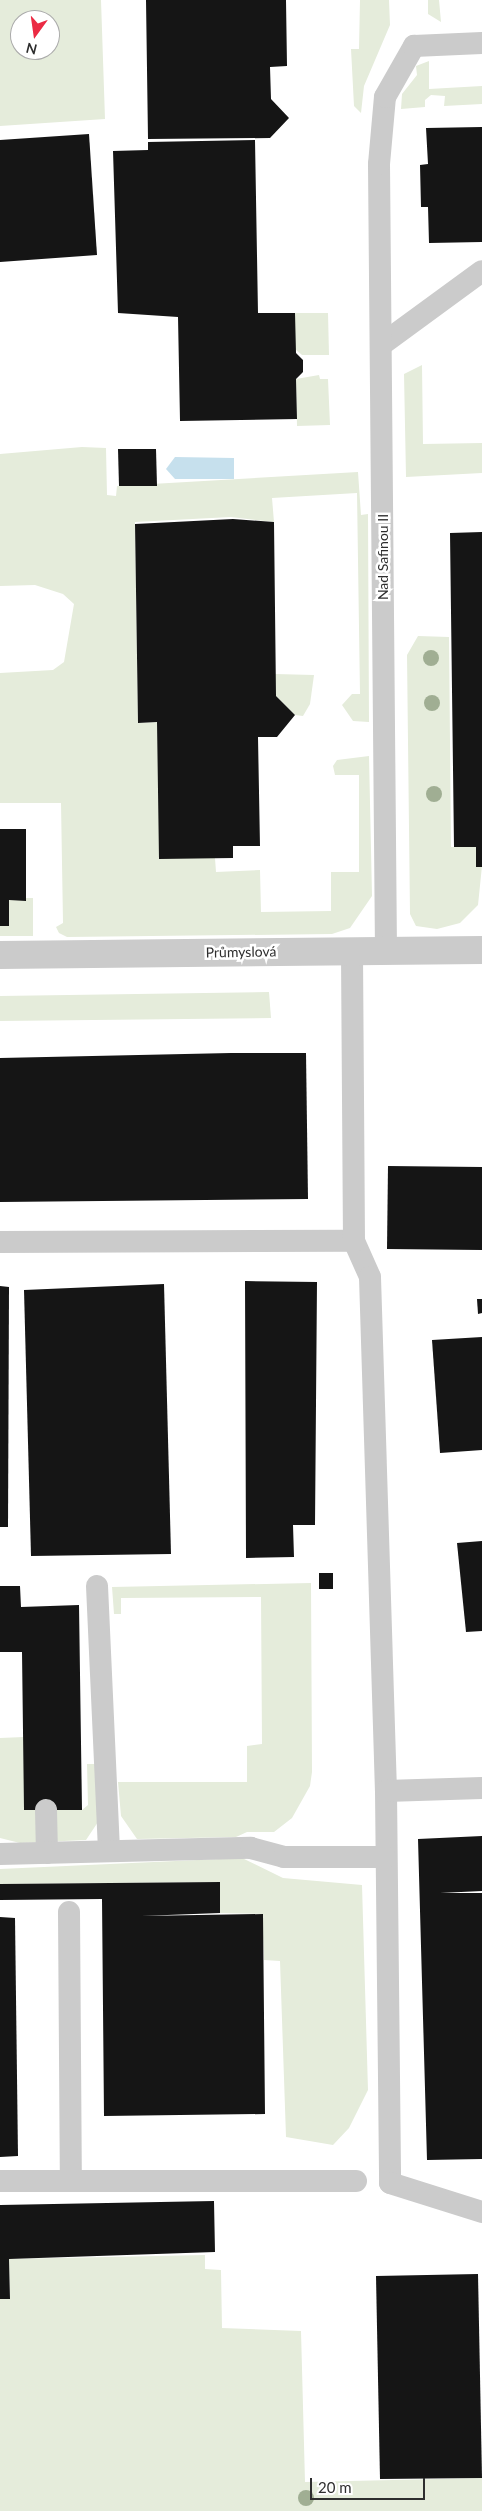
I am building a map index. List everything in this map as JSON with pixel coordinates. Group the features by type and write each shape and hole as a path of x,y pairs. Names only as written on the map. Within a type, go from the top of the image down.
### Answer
{"street":[{"name":"Průmyslová","path":"0,955 482,950"}],"lane":[{"name":"Nad Safinou II","path":"386,951 379,164 384,97 414,46 482,43"},
{"path":"381,345 482,271"},
{"path":"352,951 354,1241 370,1277 386,1791 385,1857 390,2183 482,2212"},
{"path":"0,1242 354,1241"},
{"path":"98,1586 109,1850"},
{"path":"386,1791 482,1788"},
{"path":"46,1810 47,1852"},
{"path":"0,1854 251,1848 284,1857 385,1857"},
{"path":"69,1912 71,2182"},
{"path":"0,2181 356,2181"}],"green space":[{"path":"0,0 101,0 105,119 0,126"},
{"path":"360,0 389,0 390,25 364,86 361,113 354,106 351,49 359,49"},
{"path":"428,0 439,0 441,22 428,14"},
{"path":"429,61 429,89 482,86 482,104 444,106 445,96 431,95 425,100 425,107 401,109 402,94 417,75 416,66"},
{"path":"295,313 328,313 329,355 302,355 295,349"},
{"path":"422,365 423,444 482,443 482,473 406,477 404,374"},
{"path":"319,375 320,379 328,379 330,425 297,426 296,379"},
{"path":"82,447 106,448 107,495 116,496 117,486 358,472 361,515 368,514 369,722 353,721 342,705 352,694 360,694 357,493 272,498 274,522 231,517 135,522 138,723 157,722 215,858 216,872 260,870 261,912 331,911 331,872 359,872 359,775 335,775 333,766 337,760 369,756 372,896 350,928 332,934 67,937 59,933 56,927 63,923 61,803 0,803 0,673 53,670 64,662 74,604 63,594 35,585 0,586 0,454"},
{"path":"418,636 449,637 451,847 476,847 476,867 482,866 478,905 460,923 437,929 416,926 410,914 407,655"},
{"path":"275,674 314,675 310,704 303,716 295,715 276,696"},
{"path":"9,898 33,898 33,936 0,936 0,926 9,926"},
{"path":"269,992 271,1018 0,1021 0,996"},
{"path":"311,1583 312,1772 310,1786 292,1818 274,1832 247,1832 236,1837 137,1839 121,1816 118,1782 247,1782 247,1746 262,1744 261,1597 121,1598 121,1614 114,1614 112,1587"},
{"path":"24,1737 82,1810 88,1805 87,1764 101,1764 98,1822 86,1840 20,1843 0,1838 0,1738"},
{"path":"242,1858 283,1878 362,1885 368,2090 349,2128 333,2145 286,2137 280,1961 264,1960 262,1914 220,1913 219,1882 0,1884 0,1869"},
{"path":"205,2255 205,2269 221,2270 222,2328 301,2331 305,2482 482,2478 482,2511 0,2511 0,2299 10,2298 9,2259"}],"water":[{"path":"175,457 234,458 234,479 175,479 166,469"}],"building":[{"path":"146,0 286,0 287,66 270,67 271,99 289,118 270,138 148,139"},
{"path":"482,127 482,242 429,243 428,207 421,207 420,165 428,164 426,128"},
{"path":"89,134 97,255 0,262 0,140"},
{"path":"255,140 258,313 295,313 296,353 303,360 303,372 296,379 297,419 180,421 178,317 118,313 113,151 148,150 148,142"},
{"path":"118,449 156,449 157,486 119,486"},
{"path":"233,519 274,522 276,696 295,715 277,737 258,737 260,846 233,846 233,858 159,859 157,722 138,723 135,524"},
{"path":"482,532 482,867 476,867 476,847 454,847 450,533"},
{"path":"0,829 26,829 26,901 9,900 9,926 0,926"},
{"path":"306,1053 308,1199 0,1202 0,1058"},
{"path":"388,1166 482,1167 482,1250 387,1249"},
{"path":"245,1281 317,1282 315,1525 293,1525 294,1557 246,1558"},
{"path":"164,1284 171,1554 31,1556 24,1290"},
{"path":"0,1286 9,1287 8,1527 0,1527"},
{"path":"477,1299 482,1299 482,1313 478,1314"},
{"path":"482,1337 482,1450 440,1453 432,1340"},
{"path":"482,1541 482,1631 466,1632 457,1543"},
{"path":"319,1573 333,1573 333,1589 319,1589"},
{"path":"0,1586 20,1586 21,1607 79,1605 82,1810 24,1810 22,1652 0,1652"},
{"path":"482,1836 482,1891 440,1893 482,1893 482,2159 427,2160 418,1839"},
{"path":"220,1882 220,1913 141,1916 263,1914 265,2114 104,2116 102,1899 0,1900 0,1884"},
{"path":"0,1917 15,1918 18,2156 0,2157"},
{"path":"214,2201 215,2252 9,2259 10,2299 0,2299 0,2205"},
{"path":"478,2274 482,2478 380,2479 376,2276"}]}
